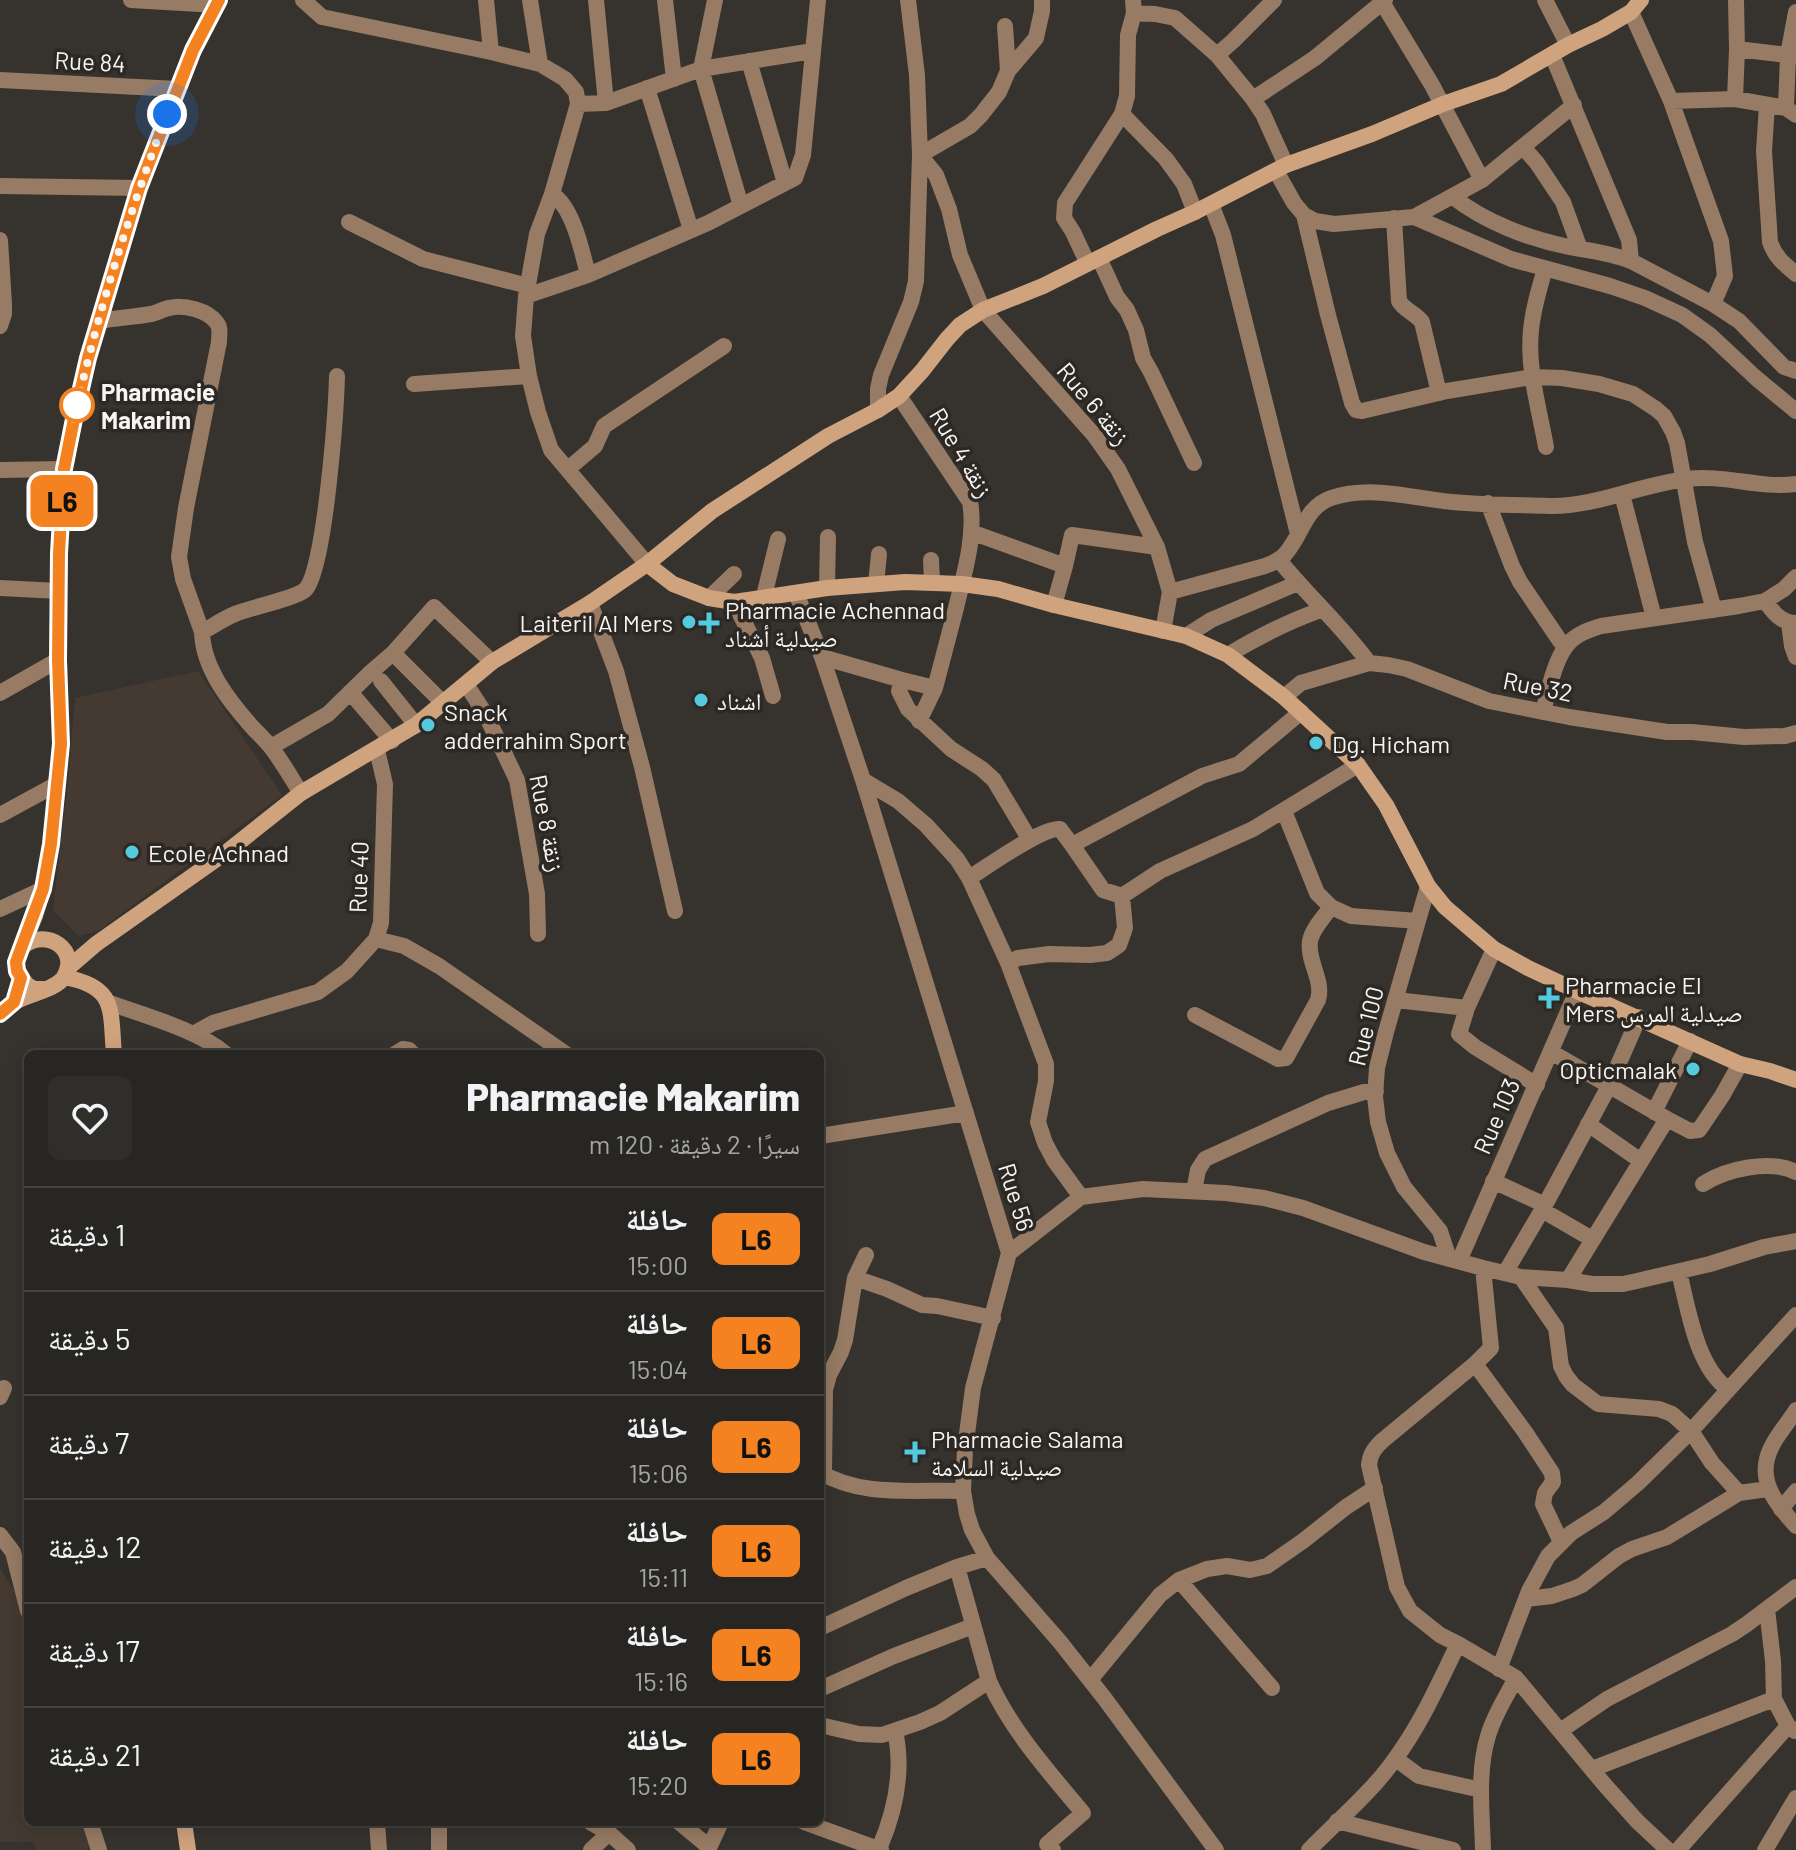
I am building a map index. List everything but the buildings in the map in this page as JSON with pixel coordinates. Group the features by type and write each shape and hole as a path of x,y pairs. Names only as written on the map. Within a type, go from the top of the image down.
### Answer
{"street":[{"path":"131,0 218,2 193,50 139,188 88,358 64,469 59,553 61,744 43,889 16,962 21,978 34,989 52,988 65,966 228,851 301,793 416,725 492,662 590,603 647,564 712,511 828,436 899,396 960,325 983,310 1043,286 1281,168 1501,84 1602,29 1636,6 1721,241 1725,276 1713,304"},
{"path":"303,0 322,17 540,64 565,79 576,92 578,104 537,234 527,291 523,336 529,376 551,450 647,564 673,584 709,598 734,602 876,584 962,584 998,589 1186,636 1228,655 1284,697 1358,765 1386,805 1428,886 1445,907 1494,949 1577,991 1740,1064 1796,1080"},
{"path":"486,0 491,52"},
{"path":"530,0 540,64"},
{"path":"596,0 606,103"},
{"path":"665,0 674,79"},
{"path":"715,0 701,69 741,206"},
{"path":"349,222 423,259 527,291 588,275 691,230 795,178 803,155 818,0"},
{"path":"878,410 881,375 911,302 916,281 920,155 917,75 908,0"},
{"path":"920,155 970,126 999,92 1008,71 1036,38 1042,0"},
{"path":"1217,55 1274,0"},
{"path":"1545,0 1568,45"},
{"path":"1735,99 1736,0"},
{"path":"1253,99 1315,58 1384,1 1482,180"},
{"path":"1194,463 1143,358 1127,310 1064,218 1065,203 1122,114 1127,96 1128,35 1133,7 1175,18 1217,55 1253,99 1273,132 1281,168 1294,203 1304,215 1315,221 1334,224 1414,217 1482,180 1574,105"},
{"path":"1671,101 1735,99 1791,111 1796,12"},
{"path":"1005,26 1008,71"},
{"path":"1737,49 1792,56"},
{"path":"578,104 606,103 701,69 813,51"},
{"path":"1552,55 1629,240 1631,261"},
{"path":"749,61 785,183"},
{"name":"Rue 84","path":"0,80 177,89"},
{"path":"647,88 691,230"},
{"path":"1767,105 1764,151 1770,242 1780,261 1796,274"},
{"path":"1122,114 1166,159 1184,184 1195,212"},
{"path":"1523,147 1563,202 1580,249"},
{"name":"Rue 6 زنقة","path":"920,155 936,175 949,209 960,255 983,310 1094,435 1118,469 1157,547 1170,592 1163,631"},
{"path":"0,186 139,188"},
{"path":"552,194 562,200 581,247 588,275"},
{"path":"1453,197 1468,209 1529,236 1617,255 1631,261 1739,321 1784,367 1796,371"},
{"path":"1211,204 1223,235 1298,534"},
{"path":"1304,215 1328,315 1356,410 1532,377 1562,378 1620,389 1656,409 1669,423 1677,443 1695,542 1714,610"},
{"path":"1414,217 1511,259 1610,286 1682,315 1710,335 1796,411"},
{"path":"1394,218 1399,301 1422,322 1439,393"},
{"path":"0,240 4,304 0,326"},
{"path":"1545,269 1531,332 1532,377 1546,447"},
{"path":"99,321 156,313 176,306 211,316 217,323 219,342 179,557 183,579 202,632 206,659 216,679 271,747 301,793"},
{"path":"568,469 595,446 604,426 724,346"},
{"path":"202,632 233,615 304,591 312,580 328,492 337,376"},
{"path":"414,384 529,376"},
{"name":"Rue 4 زنقة","path":"899,396 970,502 973,517 962,584 935,688 919,721"},
{"path":"0,470 64,469"},
{"path":"1170,592 1279,560 1317,506 1327,499 1346,494 1369,491 1455,502 1553,506 1585,502 1683,479 1706,477 1762,484 1796,484"},
{"path":"1622,494 1654,618"},
{"path":"1488,503 1520,582 1560,641 1567,645"},
{"path":"971,532 1065,566"},
{"path":"1054,605 1072,535 1157,547"},
{"path":"827,588 828,537"},
{"path":"764,596 778,539"},
{"path":"876,584 879,554"},
{"path":"931,560 932,582"},
{"path":"1279,560 1321,610 1351,638 1369,663"},
{"path":"709,598 734,574"},
{"path":"1543,712 1567,645 1585,631 1765,601 1796,577"},
{"path":"1186,636 1211,620 1298,583"},
{"path":"0,588 59,591"},
{"name":"Rue 56","path":"796,593 822,657 863,780 1009,1253 973,1388 963,1491 972,1530 987,1558 1090,1680 1216,1850"},
{"path":"1765,601 1776,615 1793,623 1796,657"},
{"path":"734,602 762,658 773,696"},
{"path":"590,603 616,671 675,911"},
{"path":"271,747 328,714 393,653 434,607 492,662"},
{"path":"1228,655 1300,617 1321,610"},
{"path":"393,653 443,703"},
{"path":"822,657 935,688"},
{"path":"0,693 58,660"},
{"name":"Rue 32","path":"1284,697 1301,683 1369,663 1407,669 1489,701 1543,712 1667,732 1744,737 1796,733"},
{"path":"902,680 899,691 908,709 951,749 994,780 1030,840"},
{"path":"381,681 416,725"},
{"name":"Rue 8 زنقة","path":"466,684 486,715 517,780 537,894 538,934"},
{"path":"350,692 392,741"},
{"path":"1072,845 1188,783 1239,764 1301,712"},
{"name":"Rue 40","path":"193,1034 213,1023 318,992 347,971 376,939 381,923 385,784 377,750"},
{"path":"1122,896 1160,871 1253,829 1358,765"},
{"path":"863,780 898,801 926,825 957,859 969,878 1008,963 1046,1064 1038,1122 1045,1143 1081,1197"},
{"path":"0,815 57,784"},
{"path":"1284,811 1317,893 1331,907 1351,916 1418,921"},
{"path":"969,878 1030,840 1056,828 1060,829 1103,890 1122,896"},
{"name":"Rue 100","path":"1428,886 1377,1068 1378,1122 1387,1153 1404,1187 1440,1231 1454,1260"},
{"path":"0,909 43,889"},
{"path":"1008,963 1018,958 1049,954 1107,953 1119,945 1125,928 1122,896"},
{"path":"1195,1015 1278,1059 1286,1058 1321,991 1310,941 1313,931 1331,907"},
{"path":"35,916 46,938"},
{"path":"23,946 29,941 46,938 54,941 65,966 102,993 110,1003 193,1034 222,1050"},
{"path":"376,939 404,946 439,966 560,1050"},
{"path":"1494,949 1467,1008 1459,1034 1537,1085"},
{"path":"14,1002 21,978"},
{"path":"0,1014 14,1002 43,989"},
{"name":"Rue 103","path":"1454,1260 1537,1085 1577,991"},
{"path":"1396,1000 1467,1008"},
{"path":"110,1003 114,1050"},
{"path":"1513,1275 1543,1207 1609,1086 1639,1017"},
{"path":"1568,1280 1641,1161 1690,1041"},
{"path":"1551,1052 1690,1131 1699,1130 1740,1064"},
{"path":"1194,1191 1198,1170 1205,1159 1328,1103 1376,1091"},
{"path":"824,1135 966,1113"},
{"path":"1588,1124 1641,1161"},
{"path":"1703,1184 1732,1170 1759,1166 1789,1168 1796,1172"},
{"path":"1493,1181 1543,1207 1592,1239"},
{"path":"1009,1253 1081,1197 1143,1189 1264,1198 1303,1208 1424,1252 1483,1268 1513,1275 1592,1284 1623,1284 1796,1241"},
{"path":"824,1418 825,1390 845,1340 855,1278 866,1255"},
{"path":"1483,1268 1491,1344 1488,1352 1371,1453 1369,1465 1397,1587 1410,1611 1423,1622 1516,1678 1622,1805 1668,1850"},
{"path":"1679,1272 1705,1360 1717,1379 1728,1389"},
{"path":"1513,1275 1556,1328 1561,1366 1573,1385 1598,1404 1659,1409 1672,1414 1691,1431 1712,1463 1739,1493"},
{"path":"855,1278 922,1305 993,1318"},
{"path":"1499,1669 1526,1599 1548,1556 1561,1542 1619,1500 1691,1431 1796,1315"},
{"path":"1475,1364 1552,1473 1553,1482 1545,1493 1543,1504 1561,1542"},
{"path":"1795,1412 1767,1458 1768,1489 1796,1526"},
{"path":"824,1475 846,1484 875,1490 963,1491"},
{"path":"1090,1680 1160,1595 1179,1580 1207,1569 1227,1566 1250,1570 1267,1566 1375,1488"},
{"path":"1526,1599 1552,1596 1573,1589 1619,1556 1667,1537 1739,1493 1768,1489"},
{"path":"1781,1509 1796,1491"},
{"path":"0,1535 13,1552 24,1596"},
{"path":"824,1626 880,1599 987,1558"},
{"path":"17,1569 24,1559"},
{"path":"957,1567 989,1681 997,1699 1013,1725 1083,1813 1046,1848"},
{"path":"1179,1580 1272,1688"},
{"path":"1560,1731 1607,1699 1732,1634 1796,1587"},
{"path":"1678,1850 1792,1729 1774,1699 1767,1609"},
{"path":"824,1687 973,1626"},
{"path":"1309,1850 1396,1759 1432,1699 1458,1644"},
{"path":"1483,1850 1483,1755 1494,1720 1516,1678"},
{"path":"824,1726 873,1736 895,1731 940,1713 989,1681"},
{"path":"1592,1769 1774,1699"},
{"path":"815,1826 880,1850 893,1813 899,1777 895,1731"},
{"path":"1396,1759 1419,1776 1481,1790"},
{"path":"1765,1850 1796,1798"},
{"path":"1337,1821 1453,1850"},
{"path":"91,1826 99,1850"},
{"path":"185,1826 188,1850"},
{"path":"377,1826 379,1850"},
{"path":"439,1826 439,1850"},
{"path":"597,1826 628,1850"},
{"path":"683,1826 709,1849 719,1826"},
{"path":"591,1850 609,1833"}],"shaded area":[{"name":"Ecole Achnad","path":"198,671 282,795 98,931 78,936 53,910 75,698"},
{"path":"0,1568 14,1590 24,1624 24,1826 85,1826 92,1848 37,1850 33,1842 0,1842"}],"bus line":[{"name":"L6","path":"0,1014 14,1002 21,978 16,962 35,916 51,844 61,744 59,553 64,469 74,419 88,358 139,188 193,50 219,0"}],"place":[{"name":"Pharmacie Makarim","path":"77,405"},
{"name":"Laiteril Al Mers","path":"689,622"},
{"name":"Pharmacie Achennad صيدلية أشناد","path":"709,623"},
{"name":"اشناد","path":"701,700"},
{"name":"Snack adderrahim Sport","path":"428,725"},
{"name":"Dg. Hicham","path":"1316,743"},
{"name":"Ecole Achnad","path":"132,852"},
{"name":"Pharmacie El Mers صيدلية المرس","path":"1549,998"},
{"name":"Opticmalak","path":"1693,1069"},
{"name":"Pharmacie Salama صيدلية السلامة","path":"915,1452"}],"route":[{"path":"77,405 74,419 106,295 139,188 167,114"}]}
